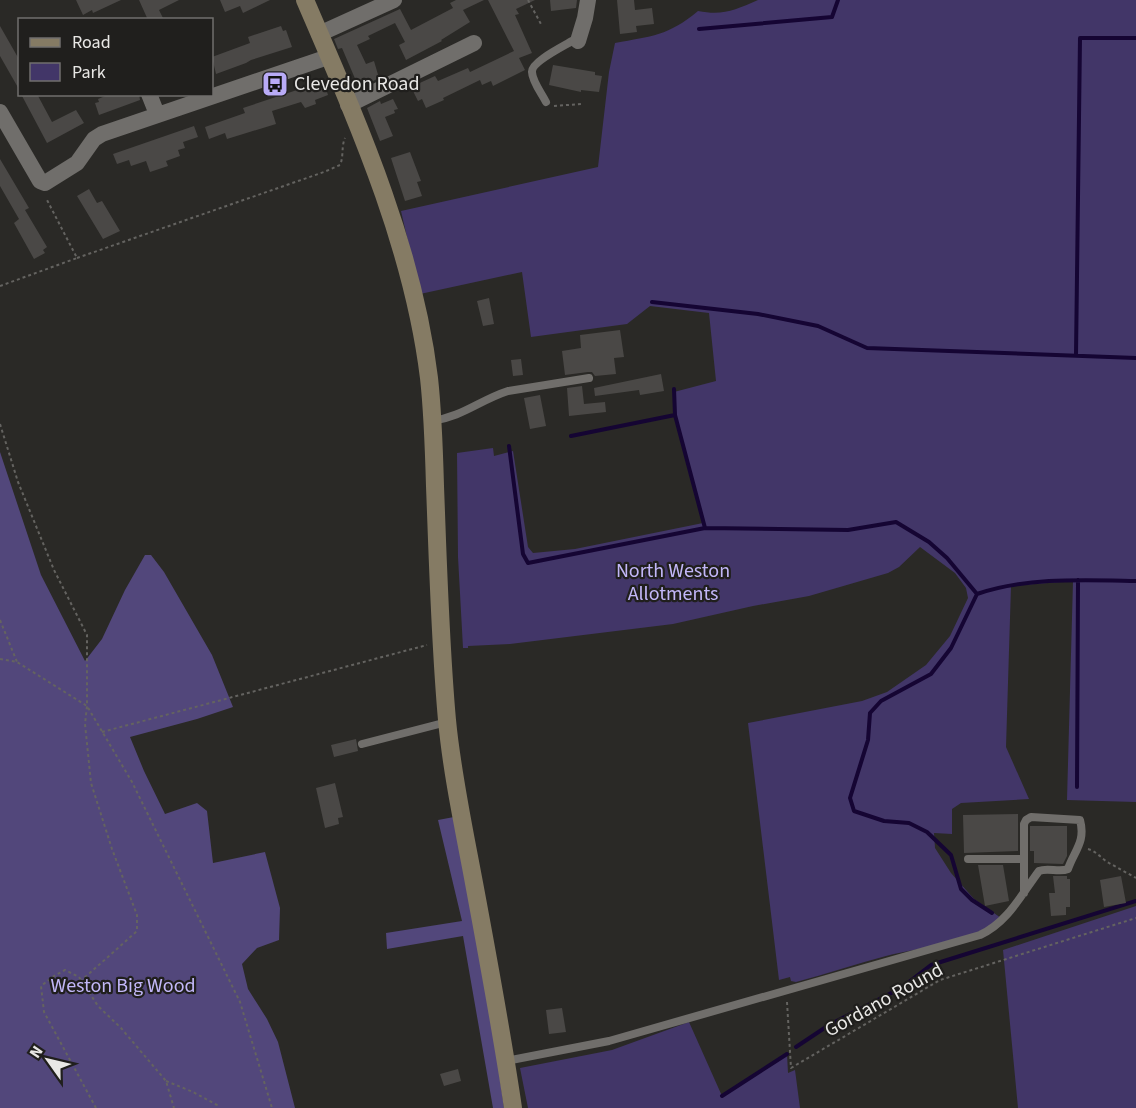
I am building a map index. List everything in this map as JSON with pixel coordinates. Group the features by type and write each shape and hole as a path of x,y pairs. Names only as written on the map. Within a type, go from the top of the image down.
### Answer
{"main road":[{"path":"305,0 371,160 409,272 429,378 447,722 513,1108"}],"street":[{"path":"320,34 394,0"},
{"path":"580,43 588,0"},
{"path":"348,105 475,41"},
{"path":"213,95 328,57"},
{"path":"150,96 157,114"},
{"path":"0,112 40,181 45,183 72,166 97,136 211,96"}],"lane":[{"path":"546,102 532,72 533,68 538,62 580,43"},
{"path":"432,421 457,416 489,398 508,391 589,378"},
{"path":"362,744 447,722"},
{"path":"506,1061 609,1041 980,935 1010,913 1042,870 1067,870 1082,839 1080,820 1029,818 1024,823 1024,893"},
{"path":"968,859 1024,860"}],"path":[{"path":"528,0 542,26"},
{"path":"546,102 550,107 581,104"},
{"path":"0,286 340,165 342,144 347,133 356,124"},
{"path":"40,181 40,187 77,258"},
{"path":"0,424 18,482 54,570 87,635 85,724 91,783 112,849 137,915 137,931 82,980"},
{"path":"0,620 17,662"},
{"path":"102,732 442,641"},
{"path":"0,659 17,662 87,706 132,782 240,1002 273,1108"},
{"path":"1080,846 1091,849 1106,862 1136,878"},
{"name":"Gordano Round","path":"786,991 791,1068 940,981 1136,918"},
{"path":"96,1108 44,1012 41,986 65,970 80,977 98,1006 128,1036 166,1081 174,1108"},
{"path":"166,1081 193,1092 217,1105 218,1108"}],"green space":[{"name":"North Weston Allotments","path":"758,0 1136,0 1136,802 1067,800 1073,581 1011,586 1006,747 1029,799 961,803 952,809 952,834 934,833 935,848 951,873 974,899 1001,918 976,933 962,938 886,956 796,982 791,981 790,977 779,980 748,723 862,701 887,692 926,665 950,636 968,598 966,588 955,573 920,547 899,567 888,573 809,596 673,624 463,648 458,557 457,453 493,448 494,456 513,451 528,547 533,553 575,549 703,523 675,415 674,392 716,381 709,313 650,306 627,324 531,337 522,272 420,294 401,211 598,167 609,72 615,43 659,34 678,26 698,11 715,13 729,11"},
{"name":"Weston Big Wood","path":"0,452 41,575 85,661 102,639 125,590 145,555 151,555 164,572 212,655 233,707 130,737 165,814 197,803 207,811 213,863 265,852 280,908 279,940 257,948 242,964 248,989 278,1042 295,1108 0,1108"},
{"path":"454,817 493,1027 504,1108 493,1108 463,936 387,949 386,933 462,921 438,820"},
{"path":"1136,906 1136,1108 1018,1108 1003,950"},
{"path":"689,1022 722,1096 787,1054 788,1073 795,1070 800,1108 528,1108 520,1068 612,1050"}],"building":[{"path":"76,0 121,0 93,13 92,10 83,15"},
{"path":"139,0 179,0 159,10 163,18 147,18"},
{"path":"220,0 270,0 243,13 240,6 225,12"},
{"path":"456,0 484,0 463,10 470,22 442,41 406,60 399,45 405,42 395,23 368,36 370,39 357,45 366,64 374,61 379,78 359,88 342,48 338,49 334,39 400,9 411,30 453,8 450,3"},
{"path":"488,0 535,0 516,9 519,14 515,15 532,53 519,58 525,70 493,86 491,81 482,85 480,80 426,108 422,99 418,101 411,87 435,76 438,81 468,68 470,72 514,51"},
{"path":"550,0 577,0 576,8 551,11"},
{"path":"617,0 634,0 635,10 652,8 654,24 636,26 637,32 620,34"},
{"path":"0,26 18,58 18,88 0,56"},
{"path":"281,26 283,31 286,30 292,47 216,74 213,57 250,43 248,37"},
{"path":"553,65 595,72 595,75 602,76 599,92 581,90 581,92 549,85"},
{"path":"323,79 328,95 315,100 316,104 305,108 301,102 272,111 276,124 227,139 225,133 209,139 205,127 245,113 243,108"},
{"path":"22,96 38,96 52,122 76,110 84,123 47,143"},
{"path":"105,96 139,96 140,100 99,115 95,103 99,102 98,99"},
{"path":"393,99 398,109 394,110 395,113 385,117 393,136 380,141 367,108 380,101 381,104"},
{"path":"194,126 198,137 183,142 185,148 178,150 180,156 166,161 168,166 150,172 146,161 131,166 129,160 117,164 113,154"},
{"path":"410,152 421,181 417,182 422,196 405,201 391,158"},
{"path":"0,159 29,208 25,210 47,247 43,250 45,253 34,259 14,223 19,219 0,186"},
{"path":"89,189 97,203 102,201 120,231 103,239 77,196"},
{"path":"489,298 494,324 483,326 477,301"},
{"path":"620,330 624,357 614,358 616,374 595,376 592,372 588,372 565,375 562,351 581,348 580,335"},
{"path":"521,359 523,375 513,376 511,360"},
{"path":"661,374 664,391 640,395 639,390 595,396 594,388"},
{"path":"582,386 584,404 605,402 606,412 569,416 567,388"},
{"path":"540,395 546,426 530,429 524,398"},
{"path":"356,739 358,751 334,757 331,745"},
{"path":"335,783 343,817 338,818 339,824 325,828 316,788"},
{"path":"1018,814 1018,851 964,853 963,815"},
{"path":"1030,826 1067,826 1067,856 1063,864 1034,863 1034,851 1030,851"},
{"path":"978,865 1003,865 1009,901 985,906"},
{"path":"1053,876 1067,876 1067,879 1070,879 1070,907 1066,907 1066,915 1051,916 1049,893 1055,893"},
{"path":"1121,876 1126,903 1104,907 1100,880"},
{"path":"562,1008 566,1032 549,1034 546,1010"},
{"path":"458,1069 461,1081 444,1086 440,1074"}],"waterway":[{"path":"699,29 832,17 838,0"},
{"path":"1076,355 1080,38 1136,38"},
{"path":"652,302 758,314 818,326 867,348 1136,358"},
{"path":"674,389 675,415 705,528"},
{"path":"571,436 675,415"},
{"path":"509,446 523,554 528,563 705,528 848,530 896,522 929,542 947,558 977,594"},
{"path":"1077,787 1078,580"},
{"path":"992,913 972,900 961,889 951,855 927,832 909,823 884,821 854,811 850,798 868,740 870,713 881,701 931,674 951,648 977,594 1035,582 1136,581"},
{"path":"796,1047 829,1025 901,988 931,965 1136,901"},
{"path":"722,1096 787,1054"}],"place":[{"name":"Clevedon Road","path":"275,84"}]}
